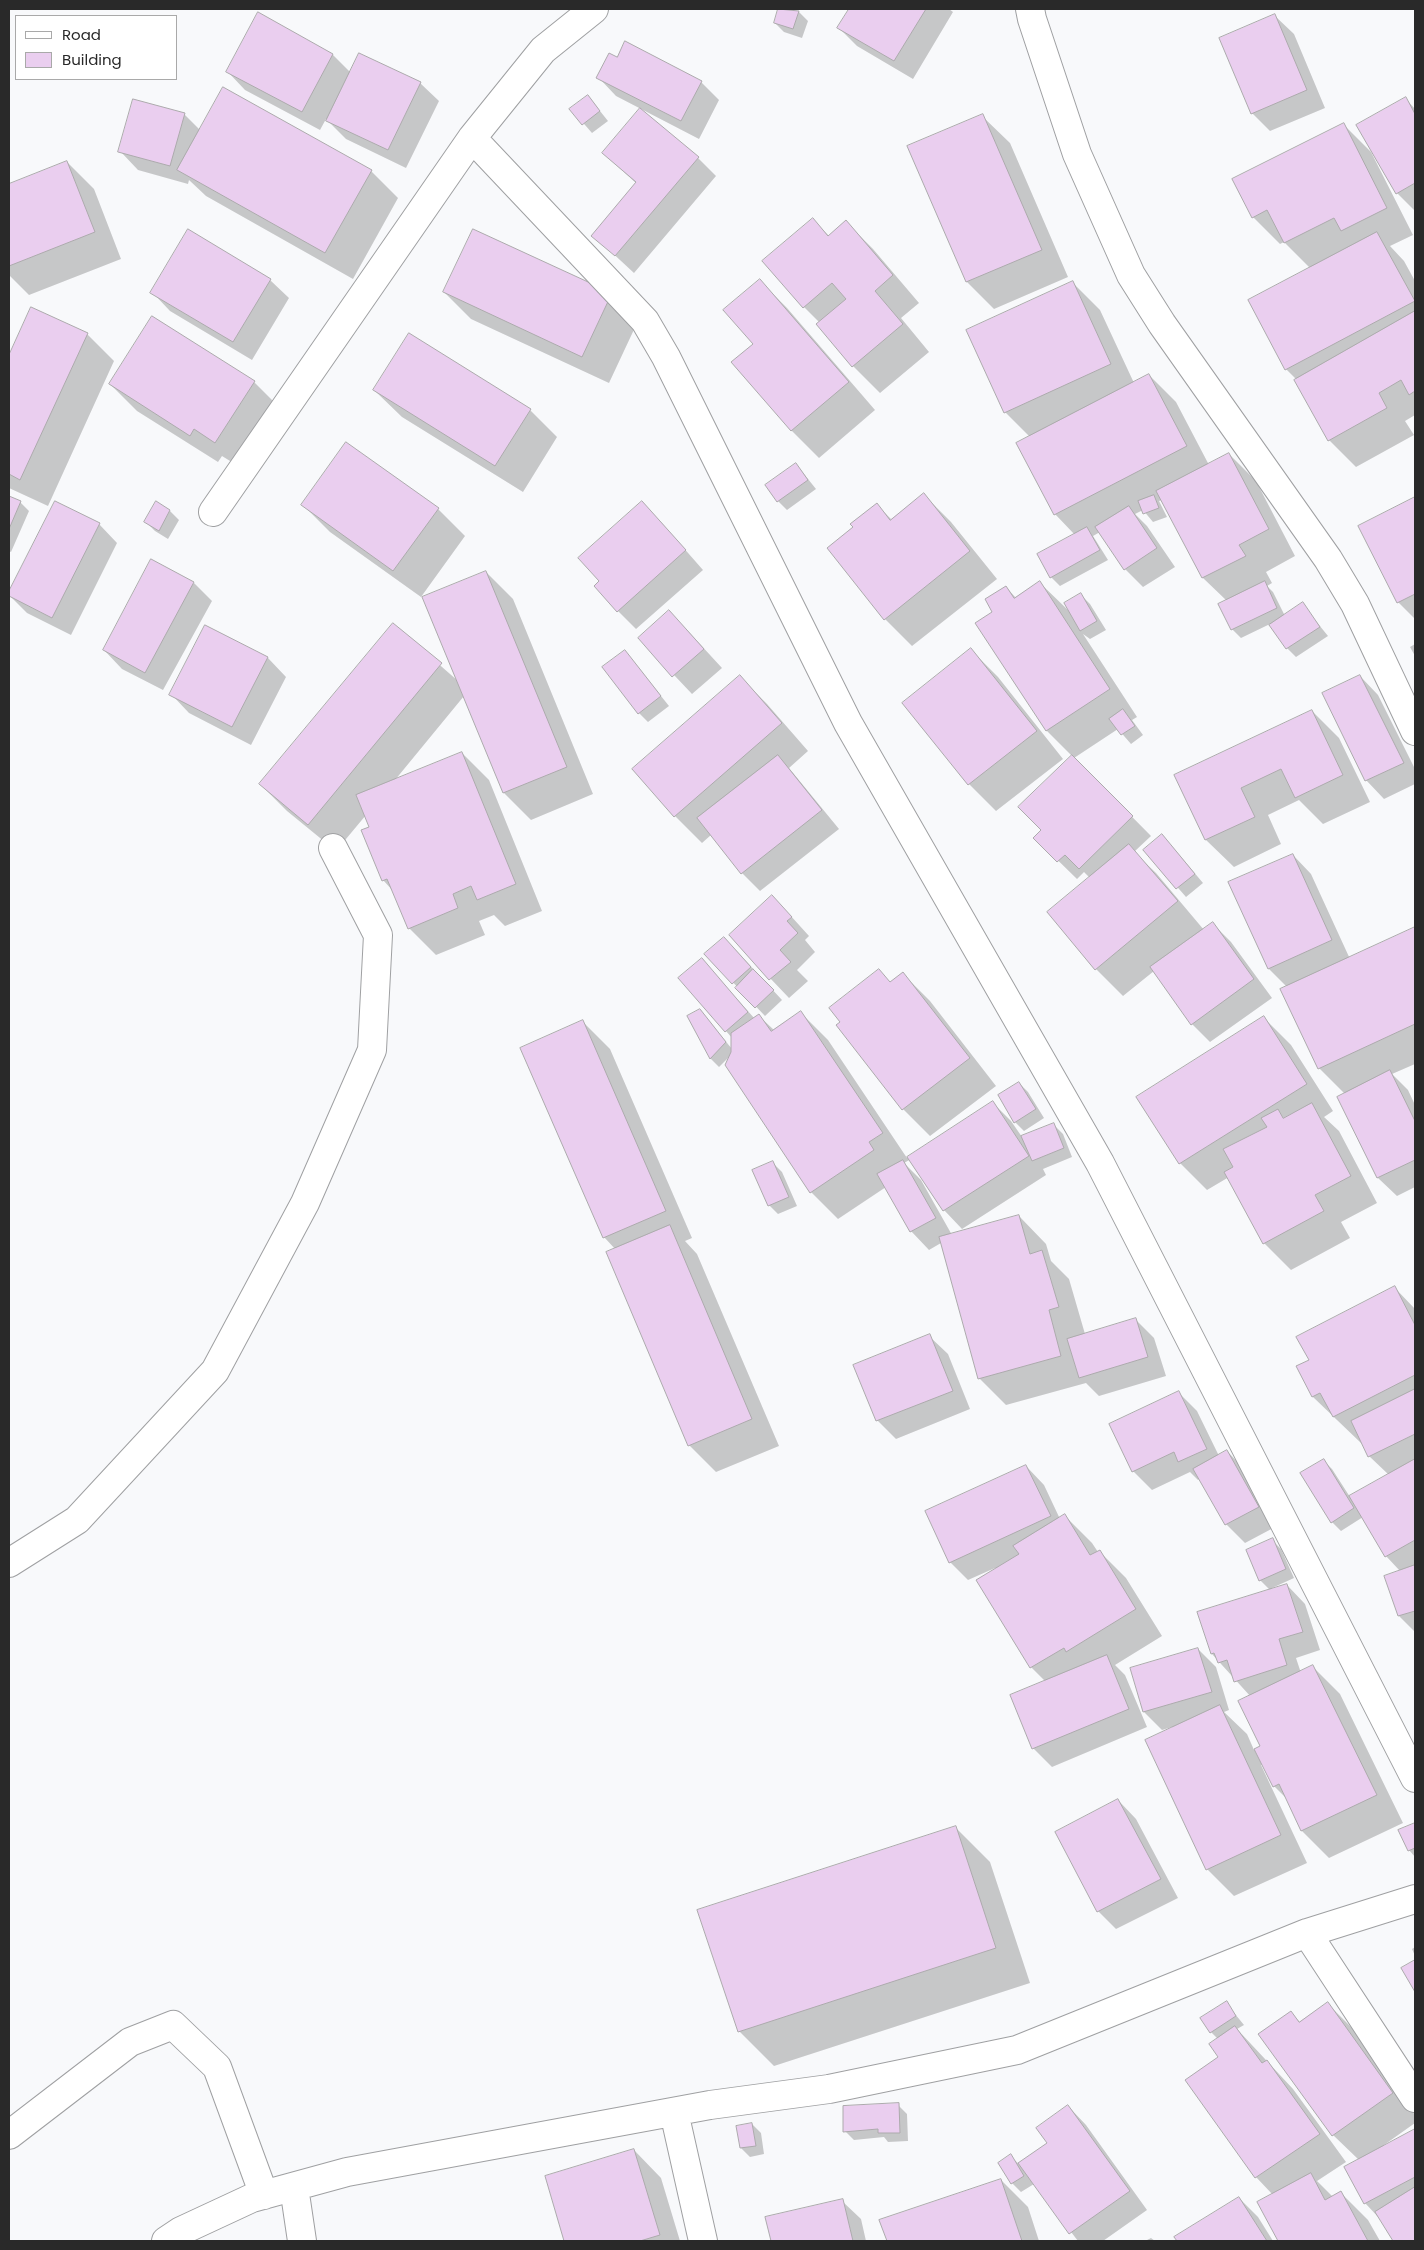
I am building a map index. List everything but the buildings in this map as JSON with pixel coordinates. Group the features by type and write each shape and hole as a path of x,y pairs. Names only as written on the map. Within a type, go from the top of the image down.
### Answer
{"street":[{"path":"213,512 472,138 543,50 594,9"},
{"path":"1030,9 1077,154 1132,275 1162,324 1328,559 1355,604 1415,731"},
{"path":"472,138 644,320 666,357 848,723 1100,1163 1415,1778"},
{"path":"9,1563 77,1520 215,1372 305,1204 372,1050 378,936 334,848"},
{"path":"166,2241 181,2231 252,2198 347,2172 710,2105 828,2089 1017,2050 1307,1933 1415,1899"},
{"path":"1307,1933 1415,2098"},
{"path":"9,2135 130,2042 173,2025 217,2067 264,2195"},
{"path":"674,2112 703,2241"},
{"path":"294,2187 302,2241"}]}
